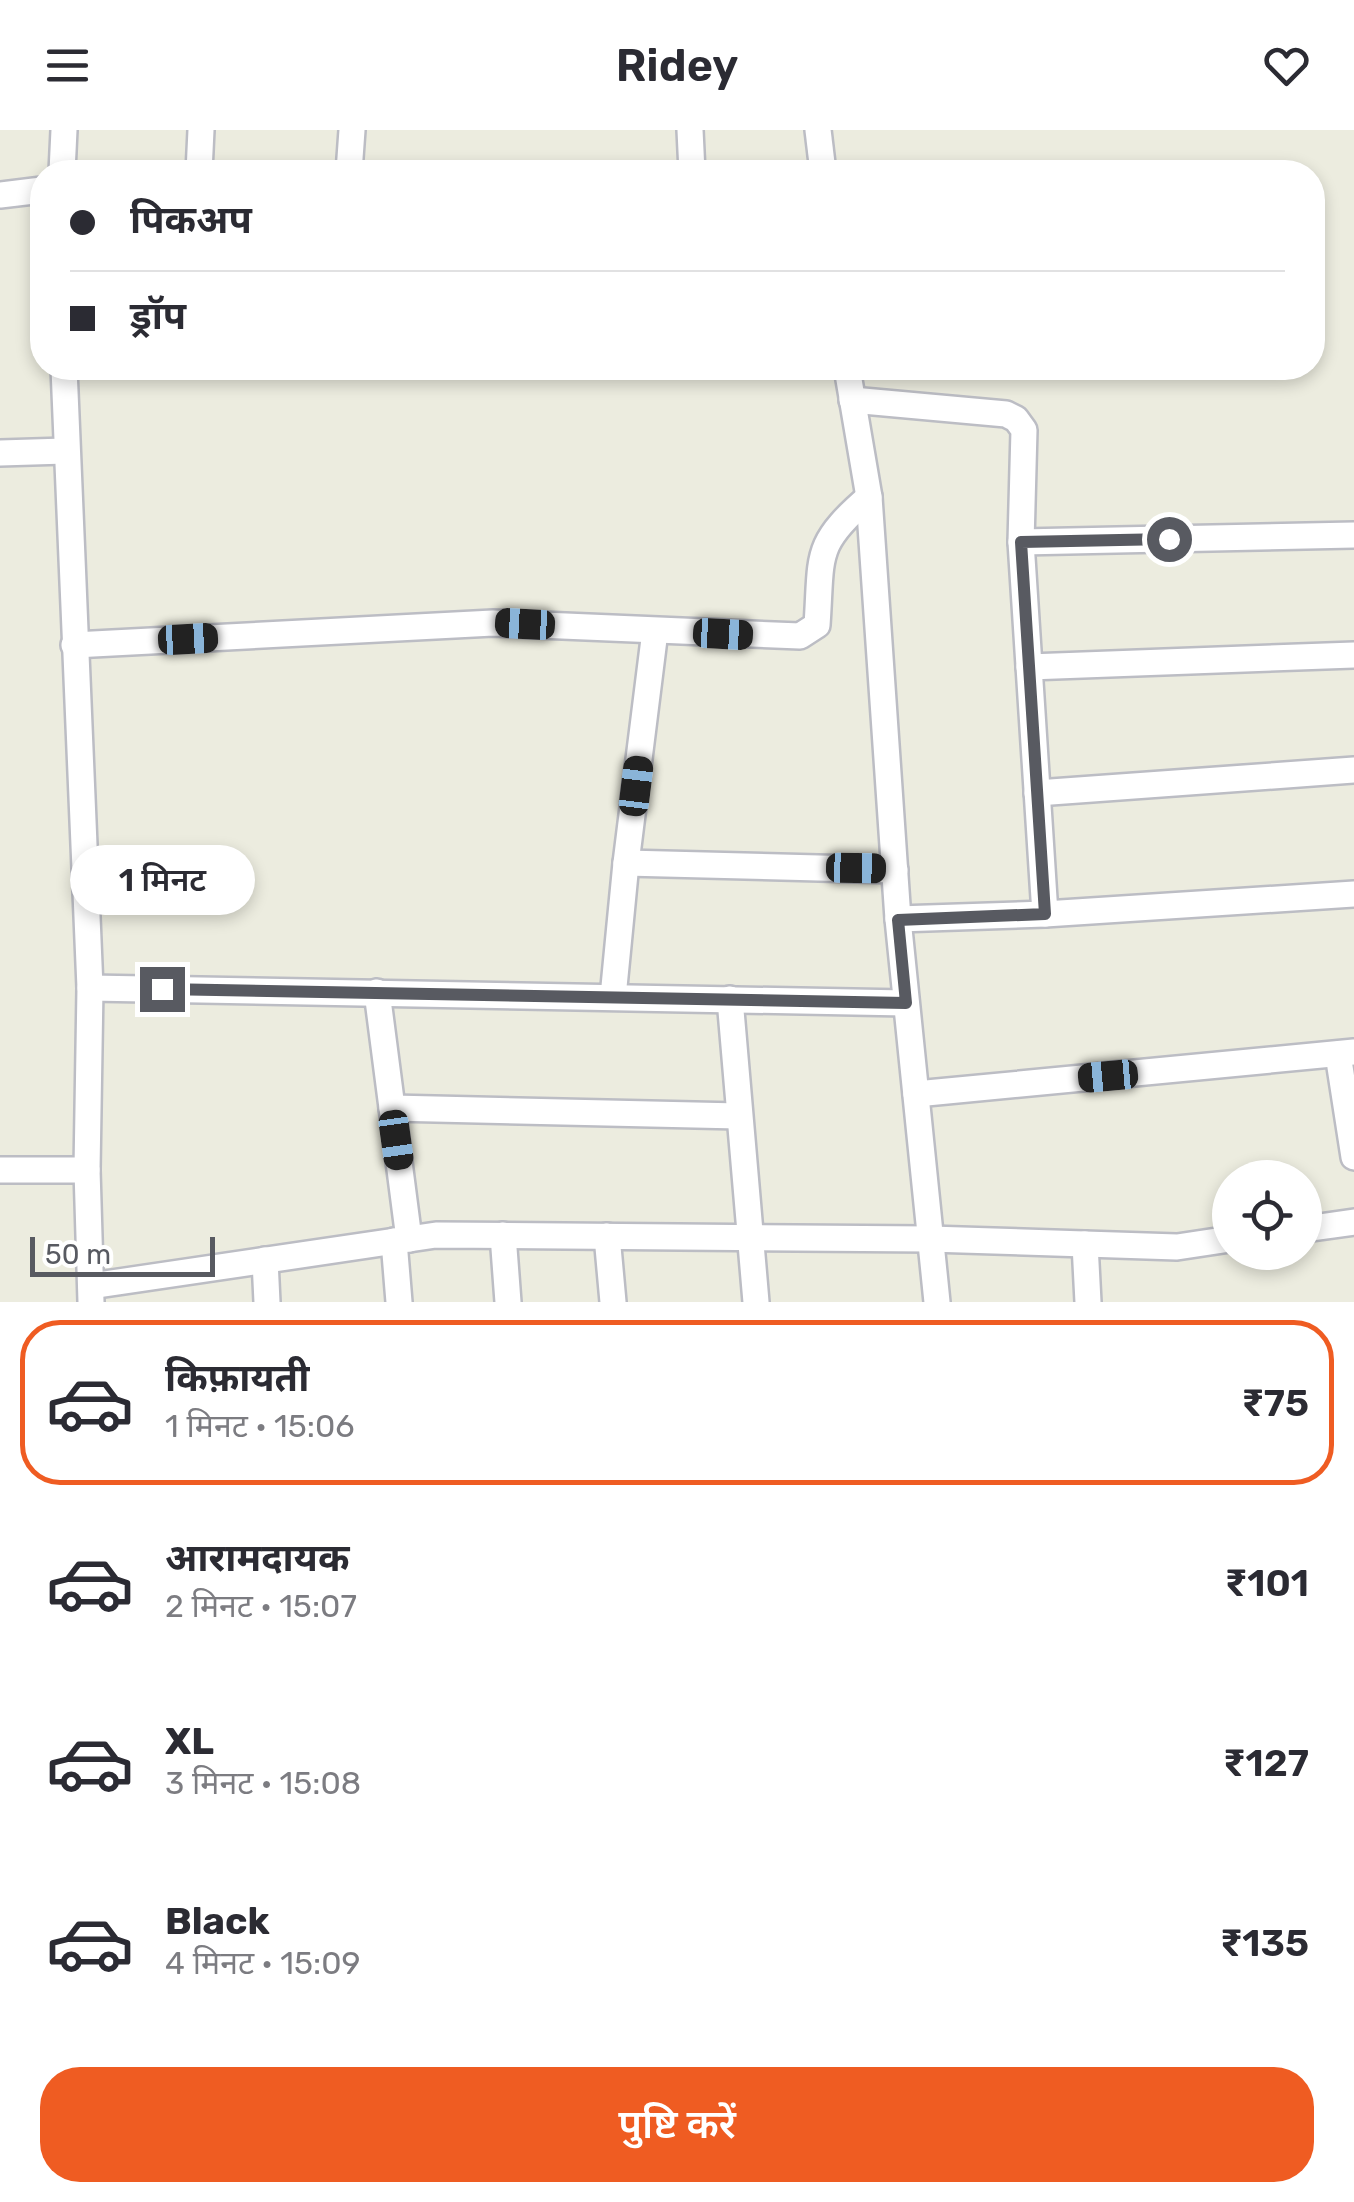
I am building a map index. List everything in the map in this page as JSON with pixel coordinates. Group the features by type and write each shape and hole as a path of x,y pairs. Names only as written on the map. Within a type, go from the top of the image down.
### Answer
{"street":[{"path":"63,160 64,130"},
{"path":"200,160 201,130"},
{"path":"349,160 352,130"},
{"path":"690,130 691,160"},
{"path":"818,130 821,160"},
{"path":"0,195 30,191"},
{"path":"64,380 90,988 87,1170 91,1294 265,1260 436,1234 930,1239 1177,1247 1212,1242"},
{"path":"849,380 869,497 898,920 938,1302"},
{"path":"852,400 1006,414 1024,430 1021,542 1045,914"},
{"path":"0,453 65,451"},
{"path":"74,645 492,623 790,637 810,632 816,624 822,550 836,525 869,497"},
{"path":"1021,542 1354,535"},
{"path":"613,997 655,631"},
{"path":"1029,668 1354,655"},
{"path":"1037,794 1354,770"},
{"path":"626,863 895,870"},
{"path":"898,920 1354,894"},
{"path":"90,988 906,1003"},
{"path":"377,992 392,1108 401,1240 399,1302"},
{"path":"730,1000 756,1302"},
{"path":"916,1094 1346,1053 1354,1157"},
{"path":"392,1108 739,1116"},
{"path":"0,1170 87,1170"},
{"path":"1322,1226 1354,1222"},
{"path":"503,1235 508,1302"},
{"path":"607,1236 613,1302"},
{"path":"1085,1244 1088,1302"},
{"path":"265,1260 267,1302"}],"route":[{"path":"162,989 906,1003 898,920 1045,914 1021,542 1169,539"}]}
